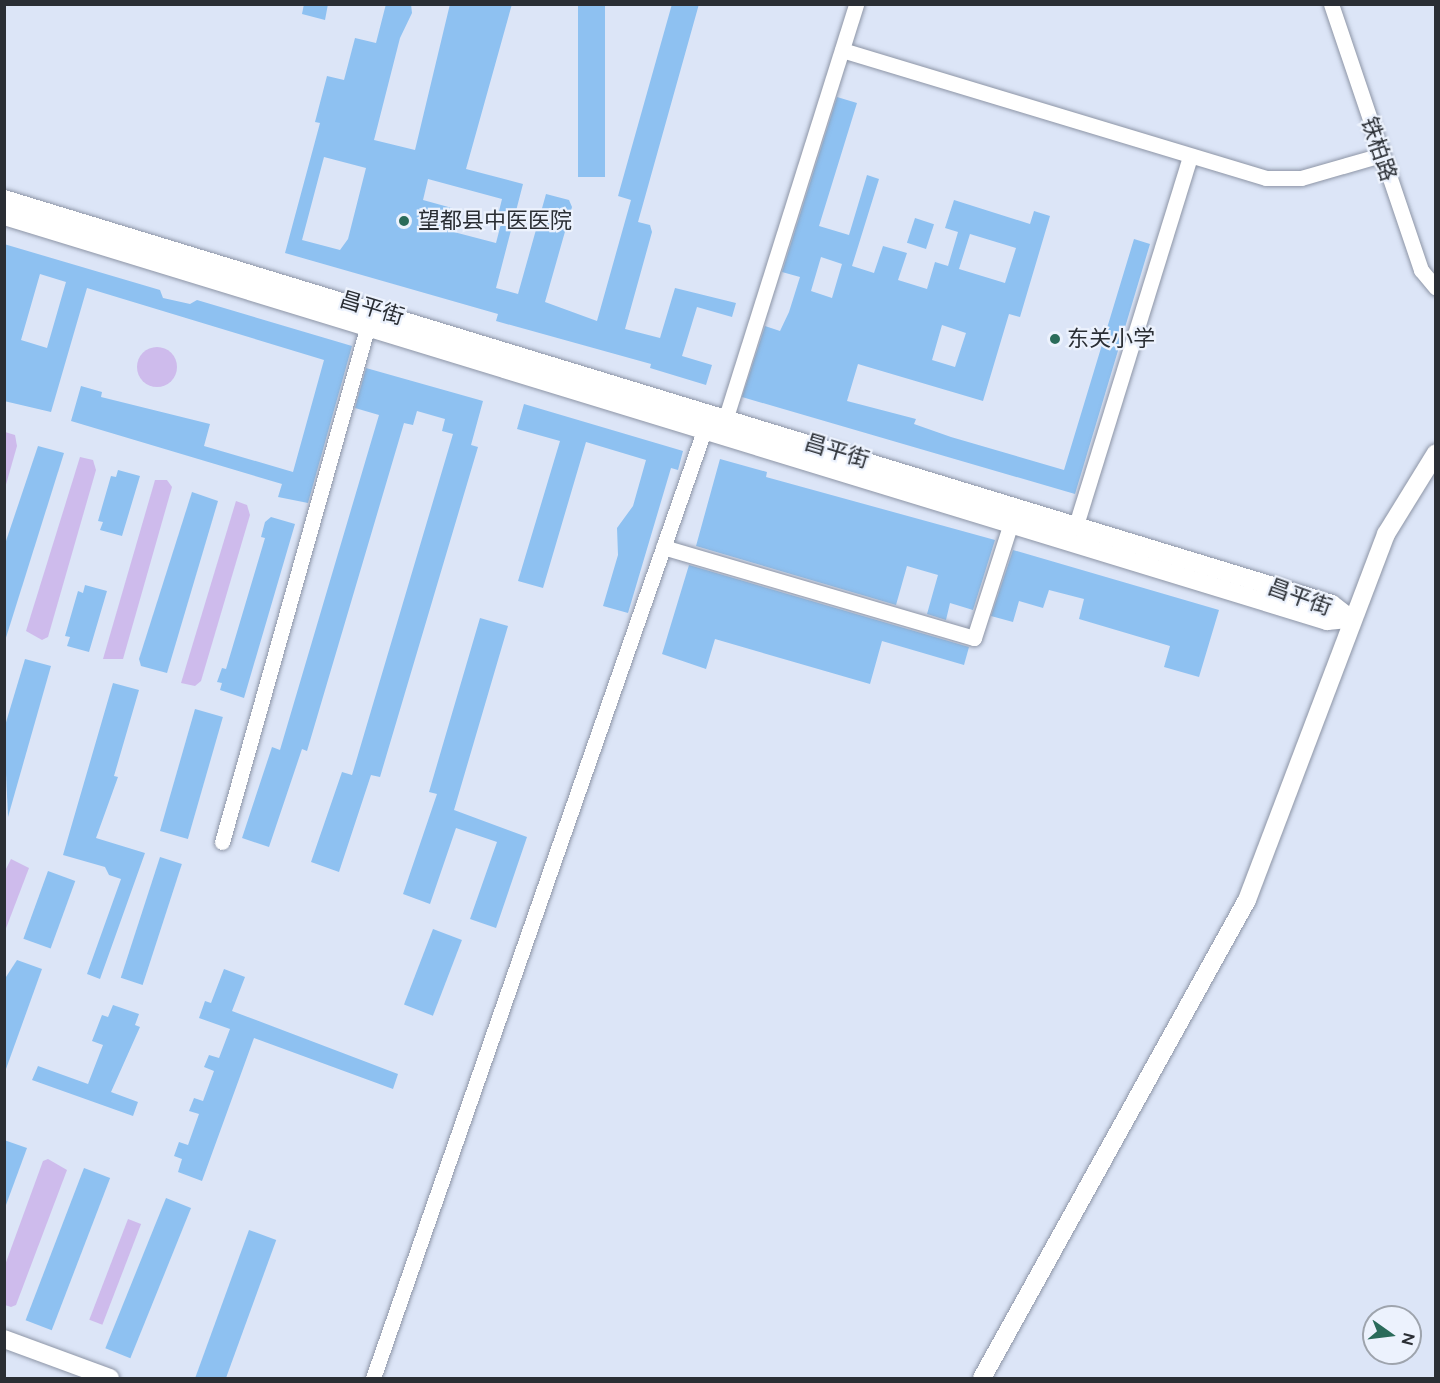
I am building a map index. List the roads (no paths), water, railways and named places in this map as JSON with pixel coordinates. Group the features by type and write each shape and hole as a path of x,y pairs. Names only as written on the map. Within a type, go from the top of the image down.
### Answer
{"street":[{"path":"726,417 856,4"},
{"name":"铁柏路","path":"1331,4 1421,270 1436,288"},
{"path":"842,50 1190,157 1280,179 1301,178 1381,155"},
{"path":"1076,525 1190,157"},
{"name":"昌平街","path":"4,199 726,417 1332,604 1351,619"},
{"name":"昌平街","path":"4,216 705,428 1327,621 1351,619"},
{"path":"222,842 368,325"},
{"path":"373,1378 705,428"},
{"path":"987,1377 1247,900 1351,619 1386,534 1436,453"},
{"path":"663,547 974,638 1011,523"},
{"path":"4,1339 110,1378"}],"place":[{"name":"望都县中医医院","path":"404,221"},
{"name":"东关小学","path":"1055,339"}]}
